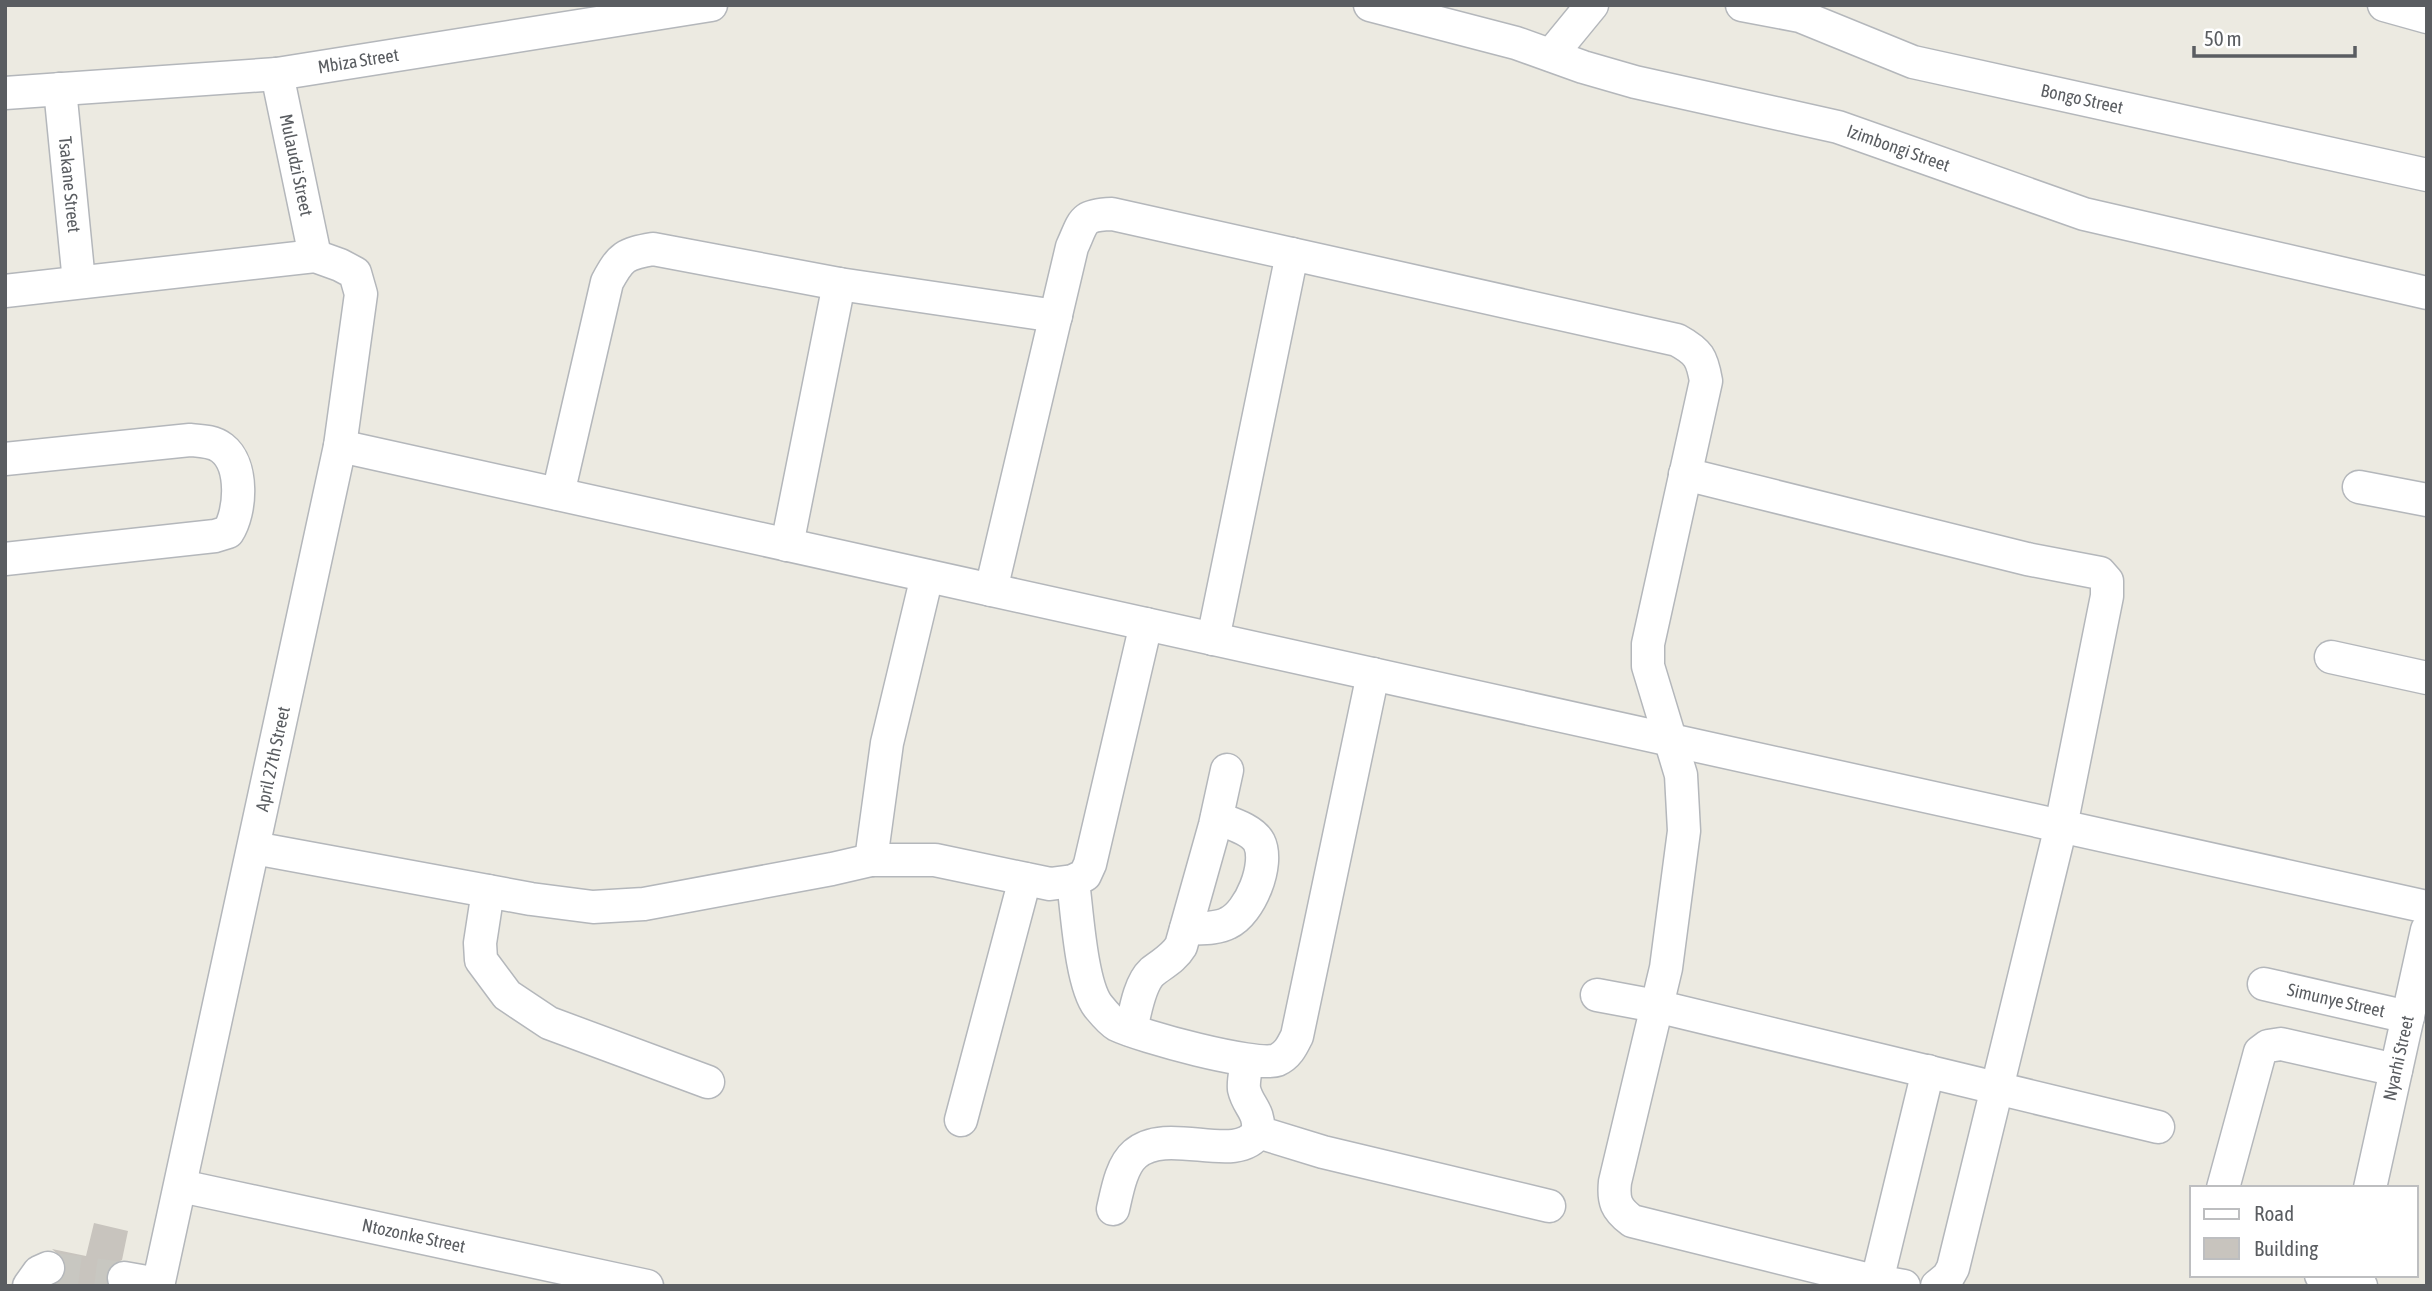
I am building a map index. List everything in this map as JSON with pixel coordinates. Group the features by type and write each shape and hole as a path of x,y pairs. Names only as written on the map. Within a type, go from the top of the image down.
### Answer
{"street":[{"name":"Mbiza Street","path":"5,93 276,74 710,5"},
{"name":"Izimbongi Street","path":"1370,5 1516,43 1635,82 1838,127 2084,214 2427,293"},
{"path":"1551,55 1592,5"},
{"name":"Bongo Street","path":"1742,5 1805,11 1913,62 2427,175"},
{"path":"2384,5 2427,17"},
{"name":"Mulaudzi Street","path":"276,74 315,256"},
{"name":"Tsakane Street","path":"60,89 79,282"},
{"path":"991,590 1072,247 1082,224 1093,215 1112,214 1677,340 1690,347 1703,363 1706,382 1648,644 1648,666 1681,775 1684,831 1666,968 1615,1182 1614,1202 1620,1212 1632,1221 1891,1283 1928,1071"},
{"path":"558,494 607,282 619,261 629,254 653,249 839,284 1056,316"},
{"path":"1213,639 1292,254"},
{"path":"5,290 315,256"},
{"name":"April 27th Street","path":"158,1285 340,446 362,294 355,273 315,256"},
{"path":"787,545 839,284"},
{"path":"5,459 190,440 206,441 221,447 232,458 237,477 238,499 236,520 228,532 215,536 5,559"},
{"path":"340,446 2427,907"},
{"path":"1685,474 2027,559 2096,572 2104,576 2108,585 2061,826 1953,1268 1948,1277 1937,1286"},
{"path":"2359,487 2427,500"},
{"path":"871,860 887,743 927,576"},
{"path":"254,848 488,891 593,907 616,907 725,889 871,860 935,860 1050,884 1073,881 1085,875 1090,864 1146,624"},
{"path":"2332,657 2427,678"},
{"path":"1073,881 1087,979 1096,1004 1114,1024 1247,1061 1275,1060 1287,1053 1297,1036 1373,674"},
{"path":"1131,1030 1150,973 1174,957 1181,946 1217,818 1227,771"},
{"path":"1186,929 1225,925 1235,919 1245,910 1258,877 1261,858 1258,841 1247,831 1217,818"},
{"path":"961,1120 1025,879"},
{"path":"488,891 480,943 481,960 507,995 549,1023 708,1082"},
{"name":"Nyarhi Street","path":"2370,1186 2427,930"},
{"name":"Simunye Street","path":"2264,984 2408,1017"},
{"path":"1597,995 1656,1006 2158,1127"},
{"path":"2224,1186 2260,1052 2268,1046 2281,1044 2396,1070"},
{"path":"1113,1209 1127,1165 1134,1154 1147,1147 1166,1141 1235,1146 1253,1139 1258,1132 1258,1115 1245,1093 1247,1061"},
{"path":"1258,1132 1323,1152 1549,1206"},
{"name":"Ntozonke Street","path":"181,1186 647,1286"},
{"path":"124,1278 158,1285"}],"building":[{"path":"94,1223 128,1231 122,1260 110,1266 106,1274 108,1286 79,1286 60,1282 66,1271 65,1261 52,1249 86,1256"}],"tunnel":[{"path":"48,1268 124,1278"}]}
